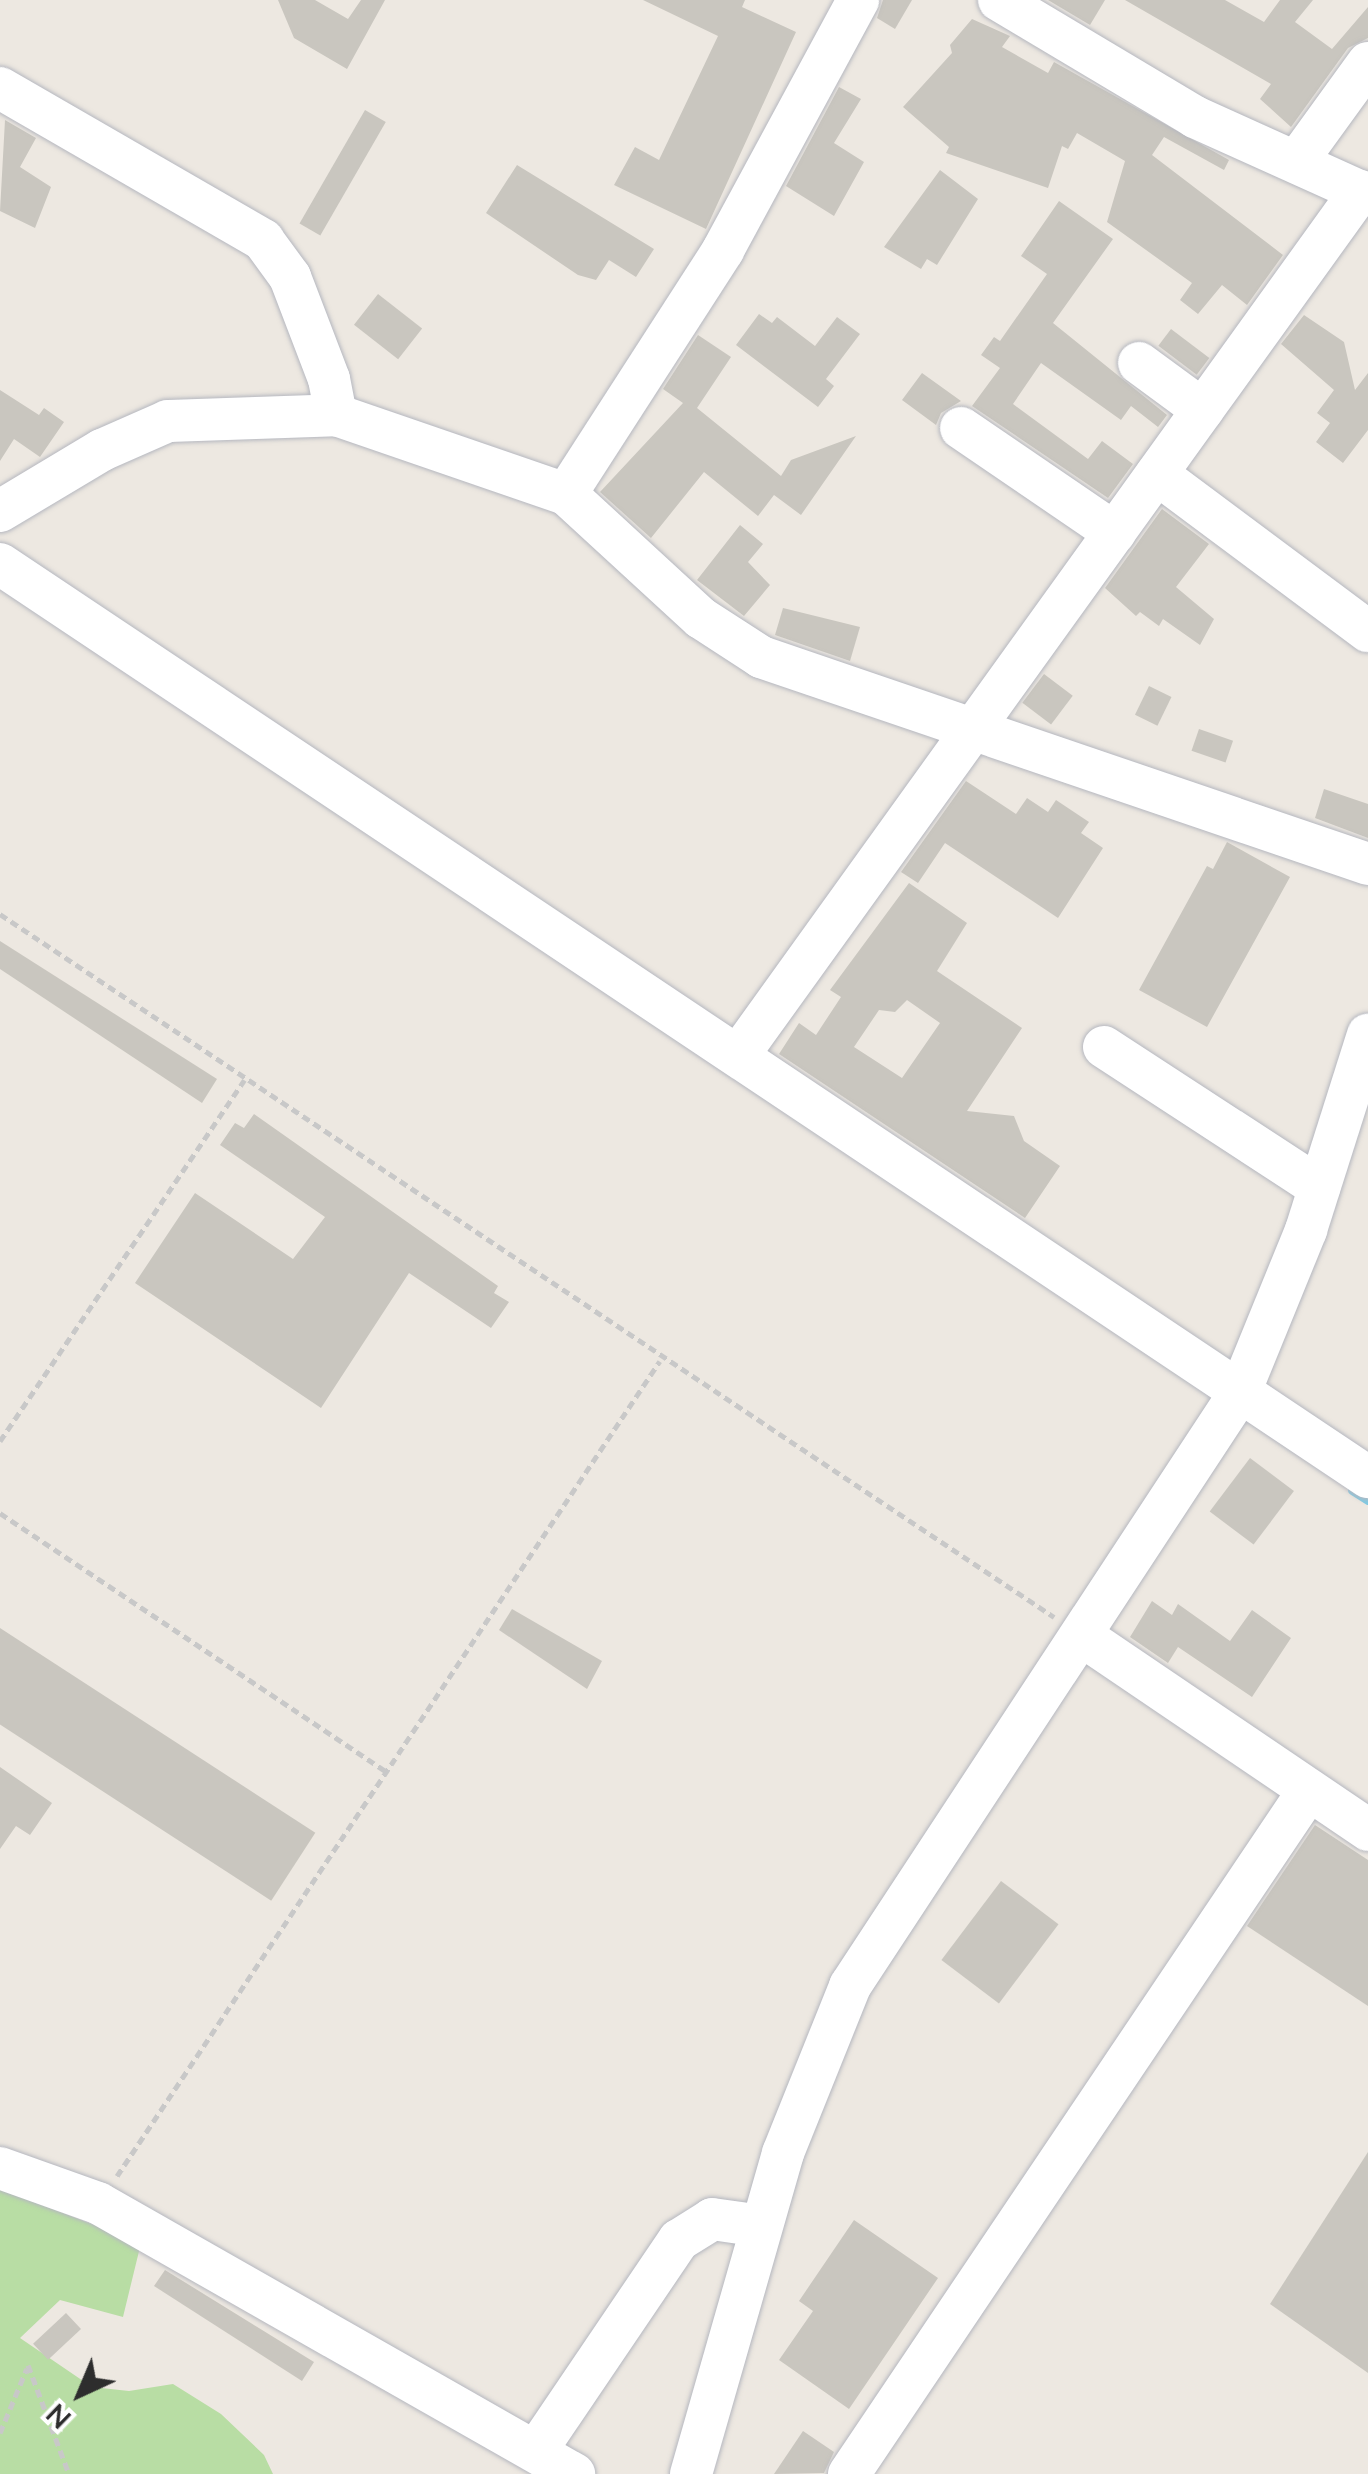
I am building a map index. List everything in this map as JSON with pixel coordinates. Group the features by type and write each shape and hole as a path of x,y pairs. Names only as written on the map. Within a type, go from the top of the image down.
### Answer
{"street":[{"path":"566,494 732,235 858,0"},
{"path":"740,1052 1364,193 1195,117 999,0"},
{"path":"1296,161 1368,63"},
{"path":"0,88 264,240 290,277 329,379 336,415"},
{"path":"1139,363 1203,410"},
{"path":"0,511 102,450 168,422 336,415 566,494 737,645 973,733 1368,864"},
{"path":"961,428 1115,533"},
{"path":"1157,474 1368,631"},
{"path":"0,564 740,1052 1232,1405 1368,1478"},
{"path":"691,2474 760,2226 850,1986 1232,1405 1319,1187 1368,1035"},
{"path":"1104,1047 1319,1187"},
{"path":"1082,1636 1368,1830"},
{"path":"848,2474 1309,1790"},
{"path":"0,2168 98,2203 574,2474"},
{"path":"536,2451 679,2240 712,2218 760,2226"}],"path":[{"path":"0,914 660,1361 1082,1636"},
{"path":"0,1442 244,1080"},
{"path":"98,2203 660,1361"},
{"path":"0,1513 386,1771"},
{"path":"0,2433 28,2365 69,2474"}],"green space":[{"path":"0,2189 141,2243 123,2317 60,2300 20,2338 92,2387 129,2391 173,2384 221,2414 264,2455 273,2474 0,2474"}],"building":[{"path":"278,0 315,0 348,19 361,0 385,0 347,69 294,38"},
{"path":"643,0 745,0 742,7 796,32 706,229 614,185 635,147 659,160 718,36"},
{"path":"883,0 912,0 895,29 877,18"},
{"path":"1048,0 1105,0 1090,25"},
{"path":"1125,0 1225,0 1264,22 1280,0 1313,0 1295,22 1332,49 1368,7 1368,38 1348,48 1291,127 1260,99 1271,84"},
{"path":"972,19 1010,36 1002,47 1048,73 1054,62 1229,160 1224,170 1164,137 1152,155 1283,255 1247,305 1222,285 1198,314 1180,300 1192,283 1107,222 1125,161 1077,133 1068,149 1062,146 1048,188 946,153 949,147 903,107 952,53 950,45"},
{"path":"839,87 861,99 834,143 864,162 834,216 786,186"},
{"path":"365,110 386,122 320,235 300,223"},
{"path":"5,120 36,138 20,167 51,187 35,228 0,211"},
{"path":"517,165 654,249 636,277 609,260 596,280 578,275 486,213"},
{"path":"940,170 978,199 937,265 927,259 921,269 884,247"},
{"path":"1059,201 1113,239 1053,323 1167,415 1158,427 1131,406 1121,420 1041,363 1013,404 1088,459 1102,441 1133,464 1108,498 972,406 1000,368 981,355 994,337 1000,341 1047,274 1021,256"},
{"path":"378,294 422,328 398,359 354,325"},
{"path":"759,314 772,323 777,317 815,346 837,317 860,334 826,379 834,386 818,407 736,345"},
{"path":"1304,315 1344,342 1355,390 1368,373 1368,430 1343,463 1316,442 1330,423 1317,413 1334,390 1281,344"},
{"path":"1171,329 1209,358 1197,375 1158,346"},
{"path":"698,335 731,357 697,408 781,476 791,460 856,436 801,515 774,495 758,516 704,472 651,538 600,492 683,403 663,389"},
{"path":"922,373 961,401 941,413 936,425 902,400"},
{"path":"0,390 39,415 44,408 64,422 40,457 14,439 0,461"},
{"path":"1162,509 1209,544 1176,587 1214,619 1200,645 1163,619 1159,626 1140,612 1136,616 1105,588"},
{"path":"740,525 763,544 748,562 770,585 744,616 697,580"},
{"path":"783,608 860,627 850,661 775,635"},
{"path":"1044,674 1073,696 1051,724 1022,703"},
{"path":"1149,686 1171,697 1157,726 1135,715"},
{"path":"1199,729 1233,741 1226,762 1192,751"},
{"path":"966,781 1016,814 1027,798 1048,812 1056,800 1089,822 1081,833 1103,848 1058,918 945,843 918,883 901,872"},
{"path":"1324,789 1368,804 1368,838 1315,818"},
{"path":"1227,842 1290,877 1207,1027 1139,990 1207,866 1213,869"},
{"path":"909,883 967,923 937,971 1022,1028 967,1111 1014,1116 1024,1141 1060,1166 1025,1218 779,1054 799,1023 816,1035 841,997 830,990","holes":["907,1000 940,1023 902,1078 854,1047 879,1010 895,1012"]},
{"path":"0,941 217,1079 202,1103 0,969"},
{"path":"254,1114 498,1286 494,1293 509,1302 491,1328 409,1273 321,1408 135,1283 195,1193 293,1259 325,1217 220,1145 235,1123 244,1128"},
{"path":"1250,1458 1294,1491 1254,1545 1210,1512"},
{"path":"1152,1601 1172,1615 1178,1604 1230,1641 1252,1610 1291,1638 1252,1697 1178,1647 1168,1663 1130,1637"},
{"path":"512,1609 602,1661 587,1689 499,1630"},
{"path":"0,1628 315,1833 271,1901 0,1725"},
{"path":"0,1767 52,1803 30,1835 16,1826 0,1849"},
{"path":"1315,1825 1368,1860 1368,2006 1247,1926"},
{"path":"1001,1881 1059,1924 999,2003 941,1960"},
{"path":"1368,2152 1368,2373 1270,2304"},
{"path":"854,2220 938,2278 849,2409 779,2360 813,2311 799,2301"},
{"path":"165,2270 314,2362 302,2381 154,2286"},
{"path":"66,2313 81,2329 48,2360 33,2344"},
{"path":"803,2431 834,2452 824,2473 774,2474"}],"waterway":[{"path":"1352,1490 1368,1500"}]}
